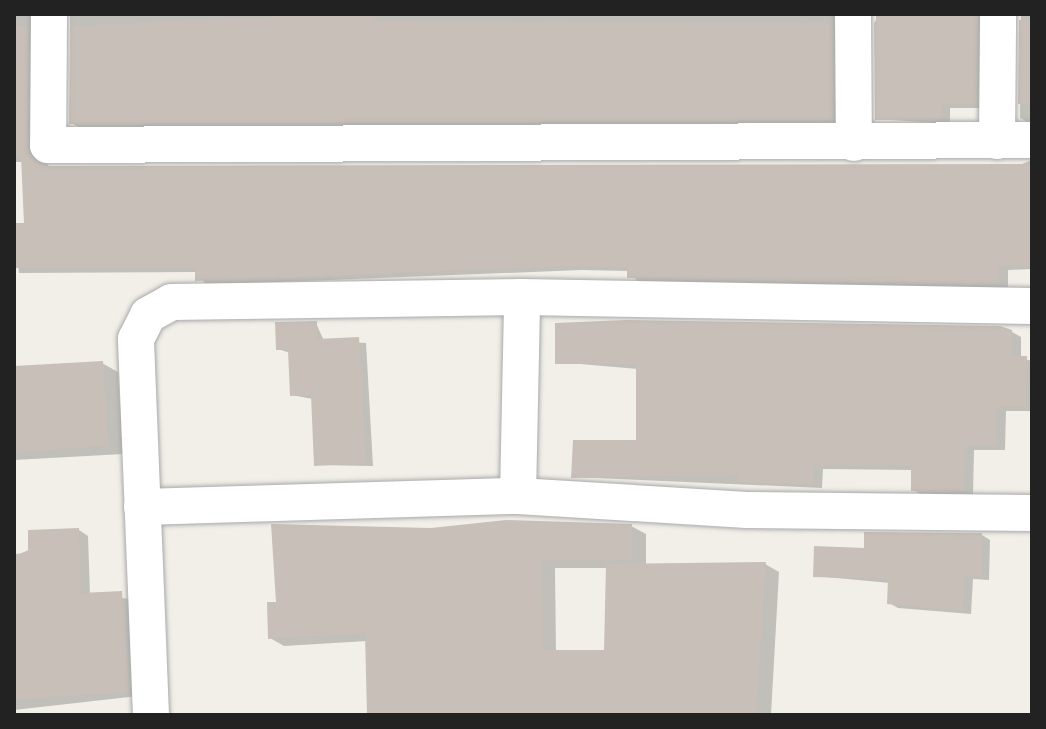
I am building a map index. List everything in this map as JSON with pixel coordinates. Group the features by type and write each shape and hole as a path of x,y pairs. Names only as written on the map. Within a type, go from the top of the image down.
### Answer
{"street":[{"path":"49,14 48,145 1015,141 998,14"},
{"path":"853,14 854,143"},
{"path":"518,496 522,297"},
{"path":"151,715 136,339 148,315 171,302 522,297 1032,306"},
{"path":"142,507 518,496 747,510 1032,513"}],"building":[{"path":"375,14 375,22 832,23 833,120 69,124 70,26"},
{"path":"880,14 977,14 976,104 941,104 941,119 875,120 874,23"},
{"path":"1019,20 1032,20 1032,104 1018,104"},
{"path":"14,26 28,26 27,146 47,166 1032,164 1032,266 999,265 999,284 627,278 627,267 570,266 195,281 195,268 14,268 14,223 24,223 21,157 14,157"},
{"path":"626,320 1000,326 1012,330 1012,356 1027,356 1026,407 996,407 996,446 965,446 964,491 911,491 911,466 814,465 813,484 738,482 738,475 571,478 573,440 636,440 636,364 555,364 555,323"},
{"path":"317,321 317,339 359,337 366,463 314,466 311,395 290,396 288,350 276,350 275,322"},
{"path":"103,361 108,446 14,452 14,366"},
{"path":"506,520 632,524 632,560 542,561 543,650 604,650 606,564 766,562 756,715 367,715 365,633 268,639 267,602 276,602 271,524 431,528"},
{"path":"79,528 81,593 122,591 129,692 14,699 14,554 28,553 28,530"},
{"path":"864,532 982,533 981,576 964,576 963,611 887,604 888,579 813,577 814,546 864,548"}]}
